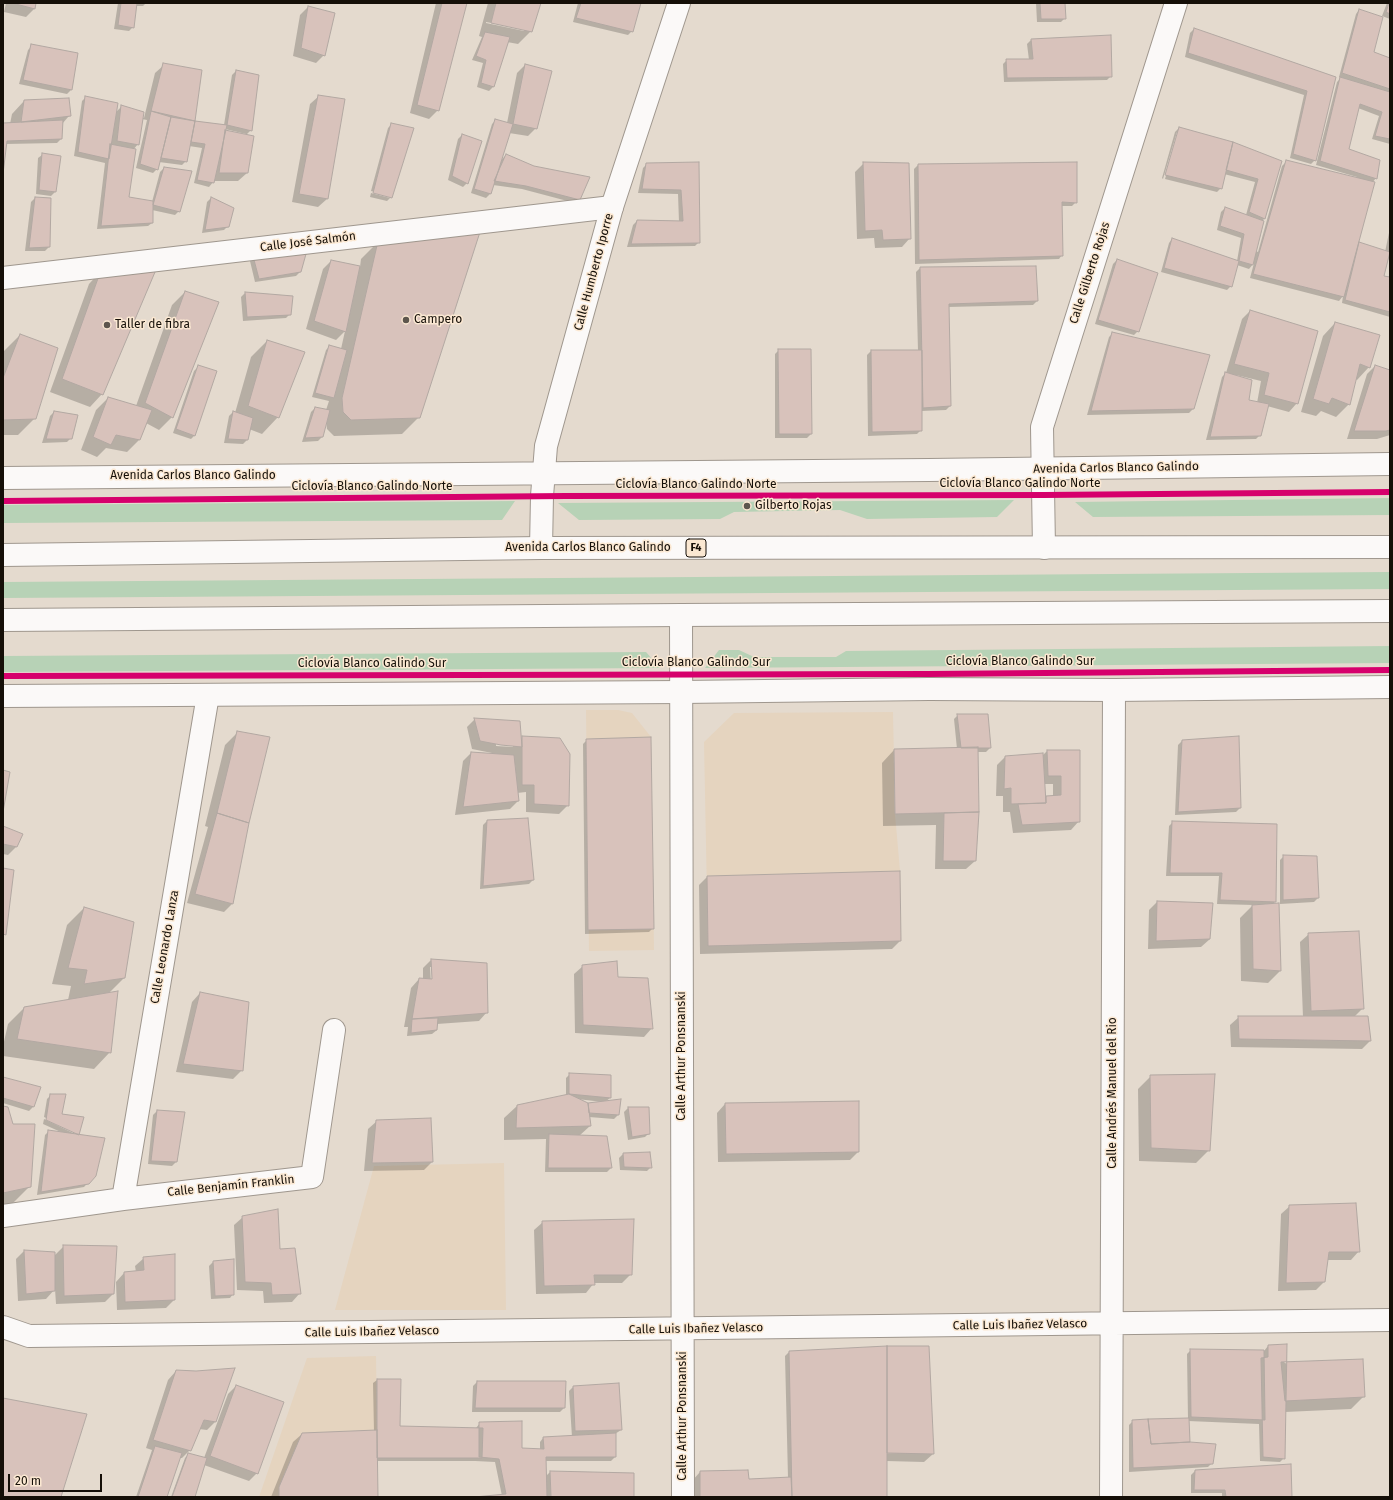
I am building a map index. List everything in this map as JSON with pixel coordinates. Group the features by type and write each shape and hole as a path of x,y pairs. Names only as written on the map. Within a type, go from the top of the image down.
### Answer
{"main road":[{"name":"Calle Humberto Iporre","path":"541,548 543,474 546,446 612,207 679,3"},
{"name":"Calle Gilberto Rojas","path":"1044,548 1042,427 1176,3"},
{"name":"Calle José Salmón","path":"3,278 612,207"},
{"name":"Avenida Carlos Blanco Galindo","path":"3,478 1043,469 1390,464"},
{"name":"Avenida Carlos Blanco Galindo","path":"3,555 541,548 1390,547"},
{"path":"3,620 1390,611"},
{"name":"Calle Arthur Ponsnanski","path":"682,615 683,1497"},
{"path":"3,696 929,689 1114,690 1390,687"},
{"name":"Calle Andrés Manuel del Rio","path":"1111,1497 1114,690"},
{"name":"Calle Leonardo Lanza","path":"123,1199 208,695"},
{"name":"Calle Benjamín Franklin","path":"3,1216 123,1199 312,1177 334,1030"},
{"name":"Calle Luis Ibañez Velasco","path":"3,1327 29,1336 1390,1320"}],"shaded area":[{"path":"586,710 618,710 632,713 651,737 654,950 589,951"},
{"path":"893,712 895,814 900,871 901,941 708,946 704,742 734,713"},
{"path":"504,1163 506,1310 335,1310 374,1166"},
{"path":"376,1356 378,1497 259,1497 307,1358"}],"green space":[{"path":"1390,498 1390,515 1093,517 1075,502"},
{"path":"1014,500 997,517 867,519 840,510 734,512 720,519 579,520 558,503"},
{"path":"515,501 502,520 3,523 3,505"},
{"path":"1390,572 1390,589 3,598 3,582"},
{"path":"1390,646 1390,663 705,668 719,650 739,650 754,657 836,657 846,651"},
{"path":"646,652 660,668 3,672 3,656"}],"building":[{"path":"12,3 36,3 35,9"},
{"path":"121,3 137,3 134,28 118,25"},
{"path":"442,3 467,3 439,111 417,105"},
{"path":"496,3 541,3 532,32 491,23"},
{"path":"581,3 641,3 633,32 576,18"},
{"path":"1040,3 1065,3 1066,19 1041,19"},
{"path":"1390,3 1390,14 1386,12"},
{"path":"308,6 335,13 325,56 301,48"},
{"path":"1359,9 1383,17 1374,52 1390,58 1390,89 1342,73"},
{"path":"1194,28 1336,77 1316,161 1293,154 1307,91 1188,53"},
{"path":"485,32 510,37 494,87 481,83 486,60 476,56"},
{"path":"1111,35 1112,77 1007,78 1006,59 1033,59 1031,39"},
{"path":"31,44 78,53 72,90 23,80"},
{"path":"163,63 202,70 195,121 151,111"},
{"path":"525,64 552,71 537,129 513,124"},
{"path":"236,70 259,75 252,131 227,125"},
{"path":"1340,77 1390,92 1390,139 1375,136 1382,112 1360,104 1349,149 1380,160 1377,179 1320,161"},
{"path":"318,95 345,99 328,199 299,194"},
{"path":"85,96 118,103 109,159 78,152"},
{"path":"69,98 71,116 21,122 24,100"},
{"path":"121,105 144,112 139,145 117,141"},
{"path":"151,111 171,117 158,170 140,164"},
{"path":"171,117 195,121 187,162 161,158"},
{"path":"495,119 513,124 491,194 474,189"},
{"path":"63,120 62,139 7,141 3,174 3,123"},
{"path":"195,121 227,125 214,183 197,180 205,144 191,142"},
{"path":"391,123 414,128 392,198 373,193"},
{"path":"1179,127 1233,142 1222,189 1165,175"},
{"path":"225,130 254,136 248,173 219,173"},
{"path":"462,134 482,141 468,184 452,176"},
{"path":"1233,142 1282,161 1265,219 1249,212 1258,179 1226,170"},
{"path":"110,144 136,149 129,197 153,201 153,223 101,226"},
{"path":"42,153 61,156 56,192 39,190"},
{"path":"506,154 534,166 590,177 580,200 526,186 494,181"},
{"path":"1286,160 1375,182 1344,297 1253,274"},
{"path":"699,162 700,243 631,244 637,220 683,221 681,190 642,189 646,163"},
{"path":"863,162 909,163 911,239 883,240 882,230 865,231"},
{"path":"1077,162 1077,203 1062,202 1063,256 919,260 918,164"},
{"path":"164,167 192,171 180,212 153,205"},
{"path":"35,197 51,198 50,247 29,248"},
{"path":"211,197 234,208 229,227 205,230"},
{"path":"1225,207 1264,221 1253,265 1239,261 1244,234 1220,226"},
{"name":"Campero","path":"480,232 420,418 351,420 343,412 342,398 378,241"},
{"path":"1172,238 1239,261 1232,287 1164,268"},
{"path":"1359,242 1390,252 1384,276 1390,277 1390,312 1345,300"},
{"path":"306,254 301,272 259,279 253,256"},
{"path":"1117,259 1158,273 1139,332 1098,320"},
{"path":"331,260 360,266 346,332 314,321"},
{"name":"Taller de fibra","path":"158,265 103,395 62,379 101,270"},
{"path":"1036,266 1038,301 949,304 951,406 923,408 920,267"},
{"path":"185,291 219,302 173,418 145,403"},
{"path":"245,292 293,296 291,315 247,317"},
{"path":"1250,310 1318,331 1298,404 1264,395 1269,373 1234,364"},
{"path":"1335,322 1380,335 1370,368 1360,364 1350,405 1332,398 1329,404 1313,399"},
{"path":"1112,332 1210,355 1194,409 1091,411"},
{"path":"20,334 58,348 36,419 3,420 3,378"},
{"path":"267,340 305,352 279,418 248,406"},
{"path":"329,345 347,350 334,398 315,393"},
{"path":"778,349 811,349 812,434 779,434"},
{"path":"871,350 922,350 922,431 872,432"},
{"path":"198,365 217,371 195,436 176,429"},
{"path":"1375,365 1390,370 1390,430 1354,431"},
{"path":"1225,372 1252,380 1249,400 1269,404 1261,436 1210,437"},
{"path":"108,397 152,410 140,440 116,435 111,445 93,437"},
{"path":"315,407 330,410 323,437 305,438"},
{"path":"54,411 78,415 72,439 46,439"},
{"path":"233,411 253,418 248,440 228,439"},
{"path":"957,714 988,714 991,748 961,748"},
{"path":"474,718 520,721 522,747 480,741"},
{"path":"237,731 270,737 249,823 217,813"},
{"path":"522,736 560,738 570,754 569,806 534,804 534,785 522,785"},
{"path":"1239,736 1241,808 1178,812 1182,740"},
{"path":"651,737 654,929 588,930 586,739"},
{"path":"978,747 979,812 895,814 894,749"},
{"path":"1047,750 1080,750 1080,822 1022,825 1018,804 1046,803 1046,796 1061,795 1061,776 1048,776"},
{"path":"471,752 514,755 519,801 463,807"},
{"path":"1043,753 1046,803 1011,804 1011,788 1004,789 1005,756"},
{"path":"3,770 10,772 3,812"},
{"path":"979,812 976,861 943,861 944,813"},
{"path":"217,813 249,823 233,904 195,894"},
{"path":"528,818 534,880 483,886 487,820"},
{"path":"1172,821 1277,824 1276,902 1220,900 1222,873 1170,873"},
{"path":"3,826 23,834 17,847 3,844"},
{"path":"1283,855 1317,856 1319,898 1283,900"},
{"path":"3,868 14,870 6,935 3,934"},
{"path":"900,871 901,941 708,946 707,876"},
{"path":"1157,901 1213,903 1210,939 1156,941"},
{"path":"1279,903 1281,971 1253,969 1252,905"},
{"path":"84,907 134,922 125,978 84,984 87,970 68,968"},
{"path":"1359,931 1364,1009 1311,1011 1308,933"},
{"path":"431,959 487,963 488,1013 412,1019 419,978 432,979"},
{"path":"617,961 618,977 648,978 653,1029 583,1025 582,965"},
{"path":"118,991 111,1053 17,1039 24,1007"},
{"path":"200,992 249,1002 243,1071 183,1064"},
{"path":"1238,1016 1368,1016 1371,1041 1239,1039"},
{"path":"438,1018 437,1030 411,1033 412,1019"},
{"path":"569,1073 611,1075 611,1098 569,1094"},
{"path":"1215,1074 1210,1151 1151,1148 1150,1075"},
{"path":"3,1077 41,1087 34,1107 3,1098"},
{"path":"50,1094 66,1094 62,1114 84,1117 79,1135 46,1120"},
{"path":"569,1094 588,1103 591,1126 516,1128 517,1105"},
{"path":"621,1099 619,1115 589,1113 588,1103"},
{"path":"859,1101 859,1152 726,1154 725,1103"},
{"path":"3,1106 8,1107 13,1124 35,1124 31,1187 3,1193"},
{"path":"628,1107 649,1107 650,1134 632,1137"},
{"path":"157,1110 185,1112 177,1162 151,1161"},
{"path":"431,1118 433,1162 372,1163 376,1120"},
{"path":"48,1130 105,1138 96,1176 89,1184 41,1192"},
{"path":"549,1134 607,1136 612,1168 548,1168"},
{"path":"650,1152 652,1168 624,1167 623,1153"},
{"path":"1356,1203 1360,1252 1329,1252 1325,1282 1286,1283 1289,1205"},
{"path":"278,1209 280,1249 295,1248 301,1294 272,1295 271,1283 245,1282 242,1216"},
{"path":"634,1219 632,1275 594,1275 595,1285 544,1286 542,1221"},
{"path":"63,1245 117,1246 114,1294 64,1296"},
{"path":"24,1250 55,1252 55,1291 26,1294"},
{"path":"175,1254 175,1300 125,1302 124,1272 144,1270 143,1257"},
{"path":"234,1259 234,1295 215,1296 213,1261"},
{"path":"1287,1344 1285,1459 1263,1457 1261,1358 1268,1357 1268,1345"},
{"path":"887,1346 887,1497 792,1497 789,1351"},
{"path":"887,1346 929,1346 934,1454 887,1453"},
{"path":"1190,1349 1264,1350 1265,1420 1191,1417"},
{"path":"1363,1359 1365,1397 1285,1401 1281,1362"},
{"path":"235,1368 216,1422 204,1420 191,1451 153,1440 176,1370 196,1371"},
{"path":"377,1379 401,1379 400,1426 483,1428 482,1458 377,1458"},
{"path":"477,1381 566,1381 565,1408 475,1408"},
{"path":"619,1383 622,1430 575,1431 573,1386"},
{"path":"236,1385 284,1402 258,1474 210,1456"},
{"path":"3,1398 87,1414 61,1497 3,1497"},
{"path":"1189,1418 1190,1442 1151,1444 1148,1419"},
{"path":"1148,1419 1151,1444 1190,1442 1216,1444 1213,1464 1133,1468 1132,1420"},
{"path":"522,1421 522,1448 544,1449 543,1437 616,1433 616,1457 546,1457 547,1497 474,1497 506,1494 499,1459 479,1457 479,1422"},
{"path":"377,1430 378,1497 279,1497 279,1487 302,1433"},
{"path":"155,1446 182,1453 167,1497 138,1497"},
{"path":"188,1453 207,1458 195,1497 172,1497"},
{"path":"1291,1464 1292,1497 1226,1497 1225,1490 1194,1490 1195,1470"},
{"path":"748,1470 749,1479 791,1477 792,1497 700,1497 700,1471"},
{"path":"550,1471 634,1473 634,1497 551,1497"}],"cycle path":[{"name":"Ciclovía Blanco Galindo Norte","path":"3,501 566,496 1044,495 1390,492"},
{"name":"Ciclovía Blanco Galindo Sur","path":"3,676 929,674 1390,670"}],"place":[{"name":"Campero","path":"406,320"},
{"name":"Taller de fibra","path":"107,325"},
{"name":"Gilberto Rojas","path":"747,506"}]}
